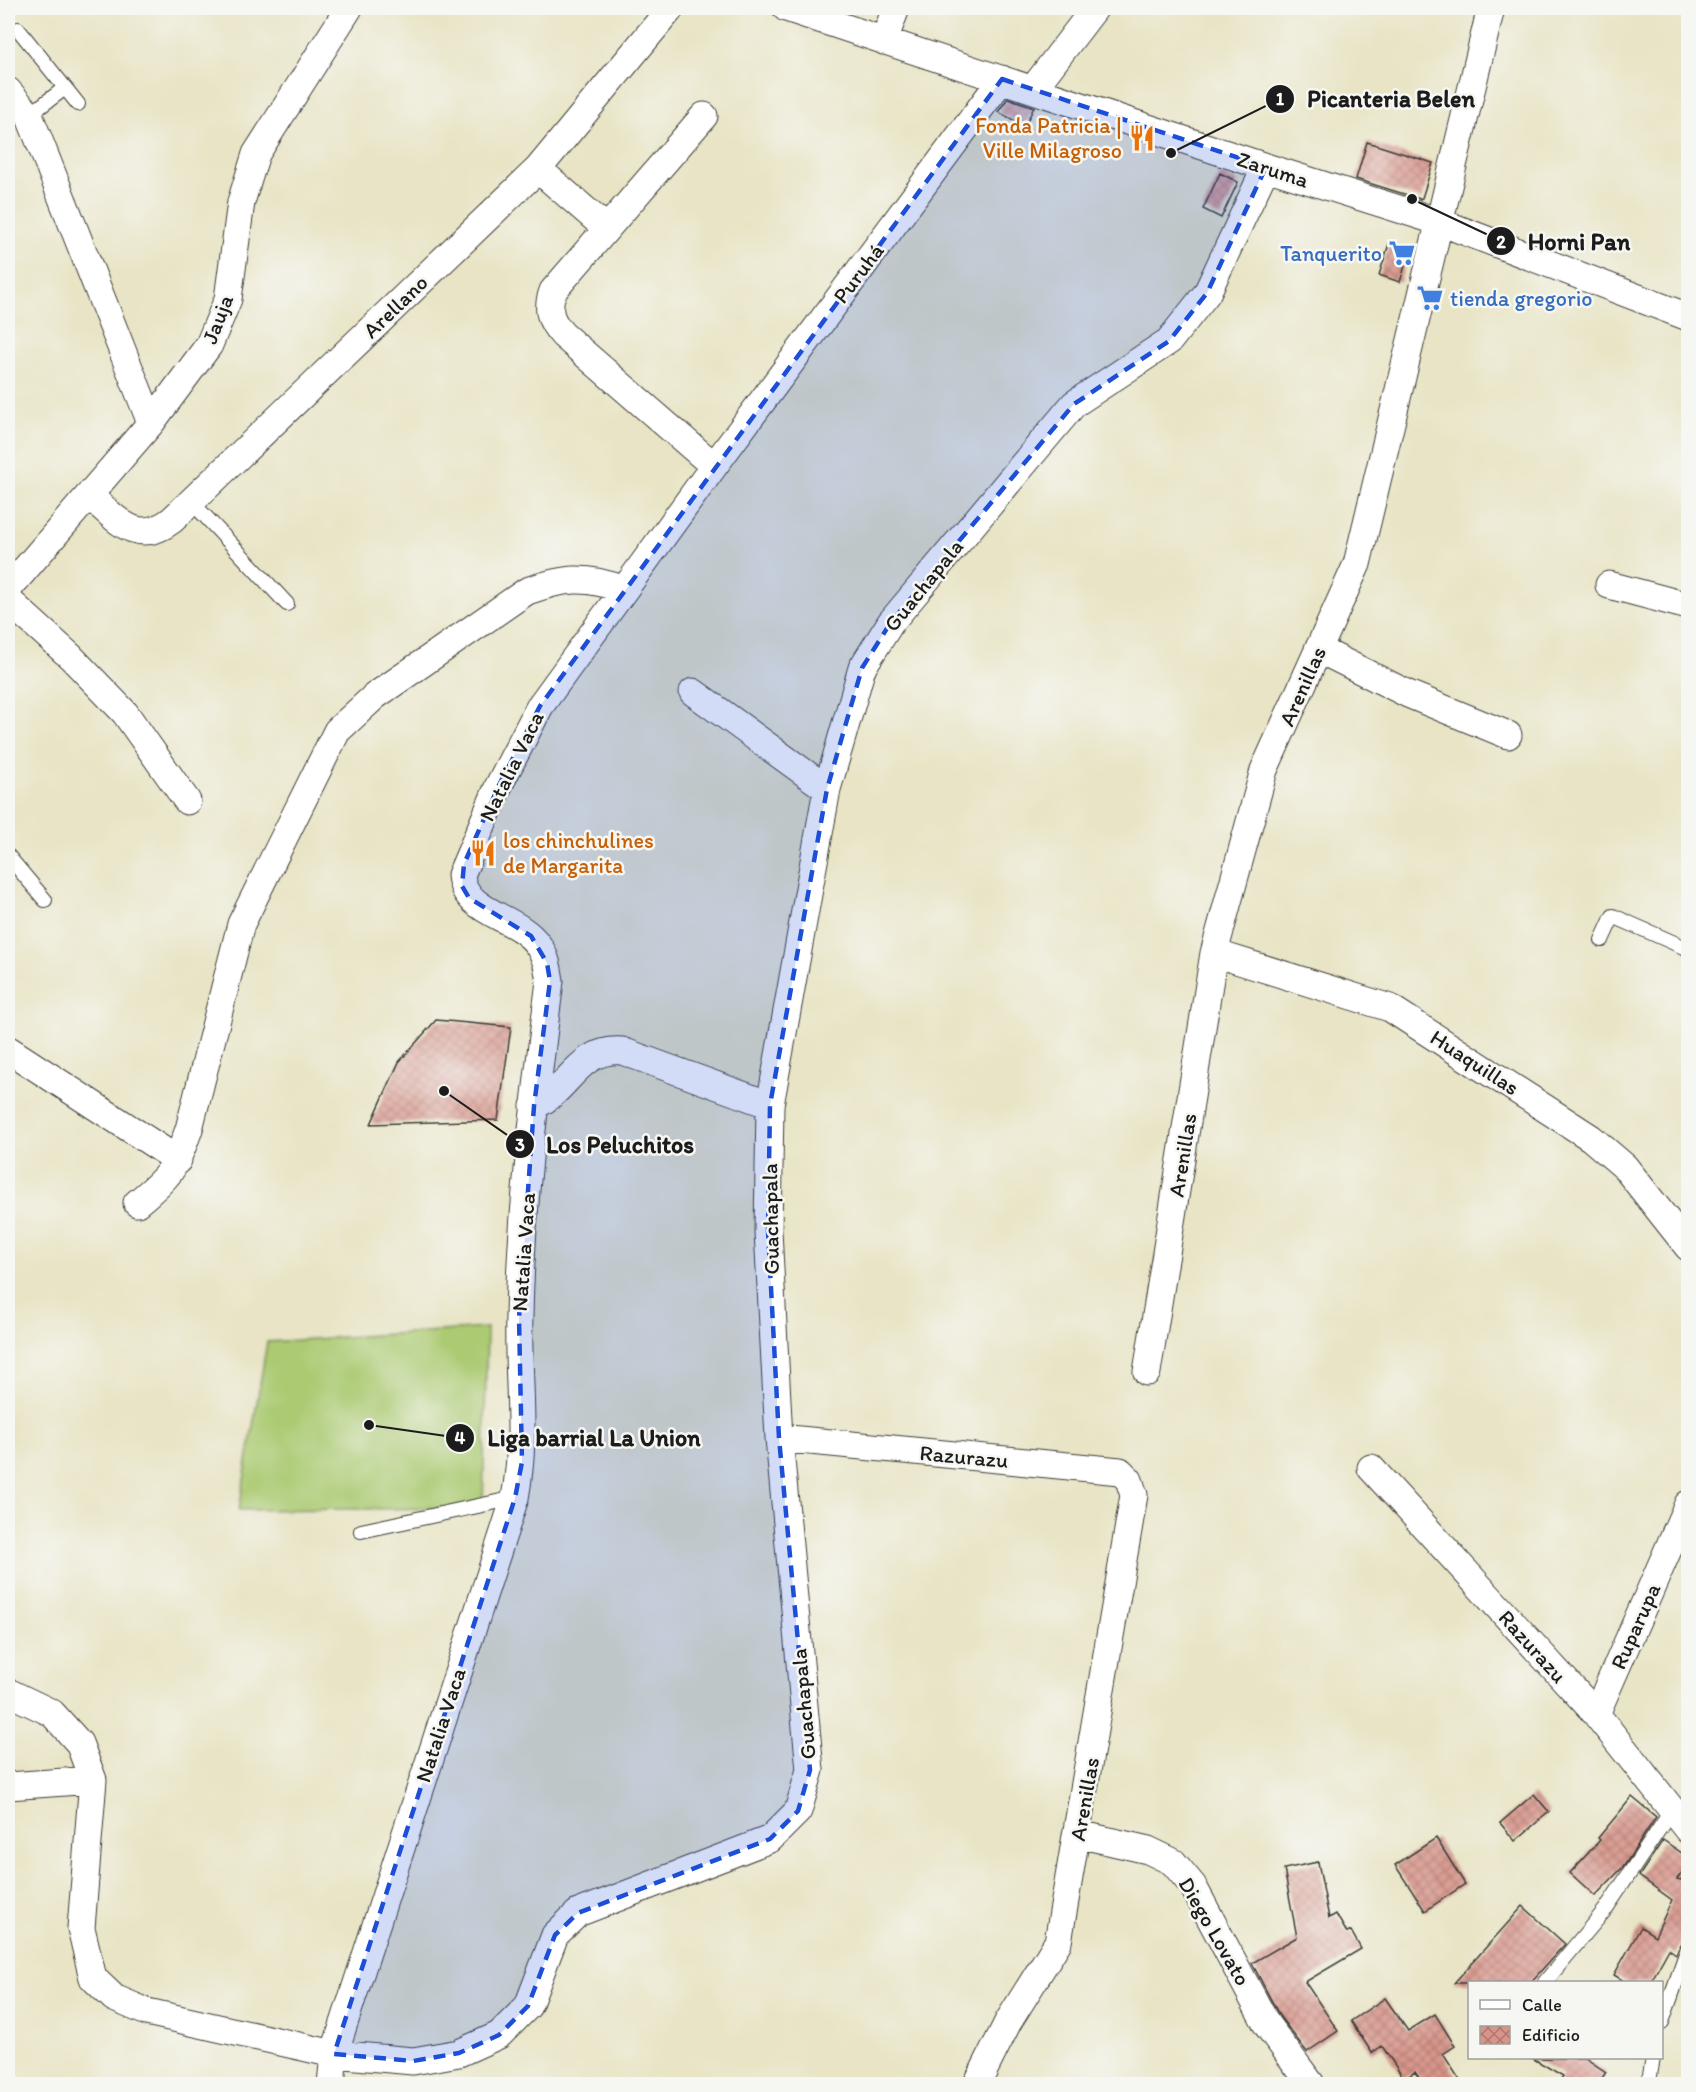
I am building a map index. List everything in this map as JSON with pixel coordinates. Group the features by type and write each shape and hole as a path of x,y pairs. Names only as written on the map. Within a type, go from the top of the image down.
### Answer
{"street":[{"name":"Jauja","path":"10,583 90,496 151,423 209,345 228,299 241,202 255,154 349,8"},
{"name":"Arellano","path":"90,496 126,527 136,531 161,528 538,169 640,49 671,8"},
{"name":"Zaruma","path":"786,8 1266,167 1440,222 1689,317"},
{"path":"884,40 896,8"},
{"path":"1033,89 1095,8"},
{"name":"Arenillas","path":"1147,1372 1214,952 1264,770 1357,564 1491,8"},
{"name":"Puruhá","path":"714,466 1002,79"},
{"path":"8,91 29,116 151,423"},
{"path":"704,116 553,291 549,302 554,325 714,466"},
{"name":"Guachapala","path":"93,1780 81,1928 93,1978 114,1998 147,2013 334,2054 413,2061 459,2053 499,2035 528,2006 555,1935 578,1913 770,1839 798,1811 810,1770 779,1438 768,1231 770,1105 827,789 862,668 891,622 1074,404 1169,341 1207,293 1266,167"},
{"path":"538,169 606,228"},
{"name":"Natalia Vaca","path":"331,2085 334,2054 515,1498 522,1462 519,1318 534,1106 549,981 547,963 540,946 531,936 469,898 462,886 460,875 499,785 540,706 714,466"},
{"path":"137,1203 166,1179 178,1160 189,1129 241,924 337,731 375,696 527,591 552,582 576,579 601,581 624,590"},
{"path":"10,583 71,657 125,713 187,801"},
{"path":"1610,585 1689,606"},
{"path":"1318,649 1408,694 1508,735"},
{"path":"693,692 827,789"},
{"name":"Huaquillas","path":"1214,952 1390,1008 1411,1021 1591,1138 1626,1167 1689,1247"},
{"path":"9,1050 178,1160"},
{"path":"534,1106 550,1099 576,1069 595,1054 609,1050 622,1051 770,1105"},
{"name":"Razurazu","path":"779,1438 1120,1471 1129,1480 1134,1495"},
{"name":"Razurazu","path":"1371,1468 1596,1714 1680,1820"},
{"name":"Arenillas","path":"977,2085 1008,2022 1058,1942 1134,1495"},
{"name":"Ruparupa","path":"1596,1714 1689,1504"},
{"path":"8,1692 52,1713 79,1743 93,1780 8,1786"},
{"name":"Diego Lovato","path":"1078,1834 1148,1850 1173,1862 1193,1886 1267,2025 1311,2085"}],"lane":[{"path":"18,29 78,104"},
{"path":"29,116 65,88"},
{"path":"191,501 287,604"},
{"path":"8,856 45,900"},
{"path":"1602,940 1614,916 1689,949"},
{"path":"361,1531 515,1498"},
{"path":"1547,1981 1680,1820"},
{"path":"1663,2019 1689,1948"},
{"path":"1649,2081 1653,2059"}],"highlighted area":[{"path":"1002,79 1266,167 1207,293 1169,341 1074,404 891,622 862,668 827,789 770,1105 768,1231 779,1438 810,1770 798,1811 770,1839 578,1913 555,1935 528,2006 499,2035 459,2053 413,2061 334,2054 515,1498 522,1462 519,1318 534,1106 550,981 547,963 531,936 469,898 462,886 464,864 499,785 540,706"}],"green space":[{"path":"487,1328 483,1508 239,1510 267,1342"}],"building":[{"path":"1008,98 1034,107 1025,126 998,112"},
{"path":"1367,142 1433,163 1422,198 1356,179"},
{"path":"1220,173 1238,182 1221,218 1203,209"},
{"path":"1389,244 1410,250 1400,282 1379,275"},
{"path":"436,1020 511,1027 498,1120 371,1124 399,1062"},
{"path":"1534,1794 1549,1812 1515,1841 1500,1823"},
{"path":"1632,1797 1656,1817 1624,1866 1595,1896 1570,1873 1600,1840 1598,1838"},
{"path":"1436,1838 1465,1884 1425,1911 1395,1865"},
{"path":"1663,1840 1689,1858 1689,1863 1677,1879 1681,1880 1689,1864 1689,1939 1682,1942 1676,1954 1669,1949 1651,1981 1624,1981 1614,1975 1641,1927 1655,1936 1672,1900 1639,1876"},
{"path":"1318,1862 1329,1918 1336,1914 1347,1933 1351,1931 1361,1949 1305,1982 1338,2031 1307,2052 1280,2017 1252,1963 1297,1937 1284,1869"},
{"path":"1523,1906 1565,1944 1532,1981 1454,1983"},
{"path":"1385,1998 1408,2031 1435,2014 1455,2046 1443,2054 1463,2085 1424,2085 1415,2072 1404,2079 1382,2046 1372,2053 1351,2021"},
{"path":"1534,2059 1586,2059 1606,2072 1598,2085 1557,2085 1563,2076"}],"place":[{"name":"Fonda Patricia | Ville Milagroso","path":"1142,138"},
{"name":"Picanteria Belen","path":"1171,153"},
{"name":"Horni Pan","path":"1412,199"},
{"name":"Tanquerito","path":"1402,253"},
{"name":"tienda gregorio","path":"1430,298"},
{"name":"los chinchulines de Margarita","path":"483,853"},
{"name":"Los Peluchitos","path":"444,1091"},
{"name":"Liga barrial La Union","path":"369,1425"}]}
